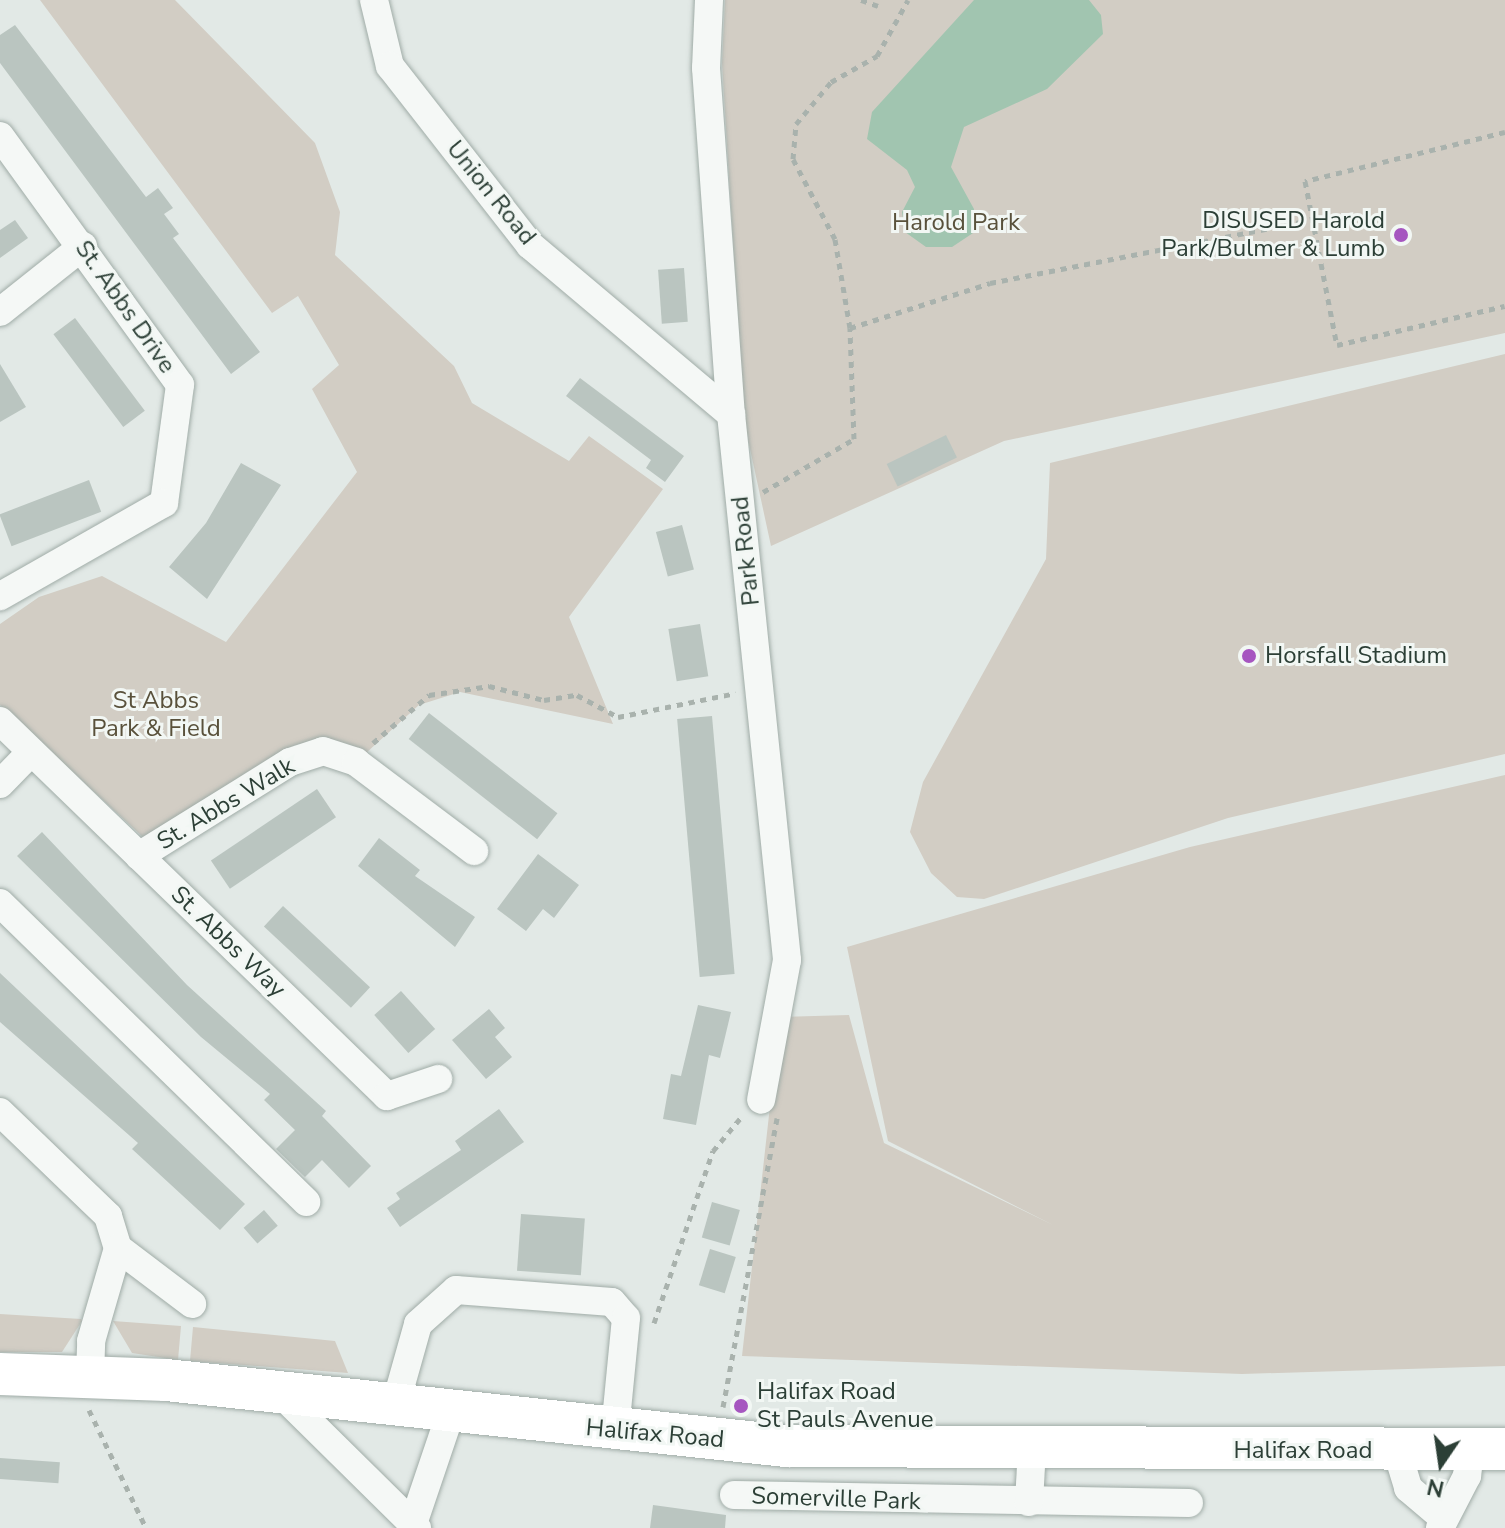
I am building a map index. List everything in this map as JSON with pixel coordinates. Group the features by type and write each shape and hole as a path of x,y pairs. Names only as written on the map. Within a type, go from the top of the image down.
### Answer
{"highway":[{"name":"Halifax Road","path":"0,1374 81,1376 279,1392 615,1431 786,1446 1488,1450"}],"street":[{"name":"Union Road","path":"374,0 390,66 530,245 731,414"},
{"name":"Park Road","path":"709,0 706,68 731,414 787,960 761,1100"},
{"name":"St. Abbs Drive","path":"0,136 83,246 180,385 164,503 0,596"},
{"path":"0,312 83,246"},
{"path":"0,721 31,752 0,784"},
{"name":"St. Abbs Walk","path":"139,856 290,762 323,751 356,762 474,851"},
{"name":"St. Abbs Way","path":"31,752 387,1096 438,1079"},
{"path":"0,903 306,1202"},
{"path":"0,1112 108,1216 118,1248 81,1376"},
{"path":"118,1248 192,1304"},
{"path":"395,1406 418,1324 456,1290 612,1302 626,1318 615,1431"},
{"path":"279,1392 415,1526 451,1412"},
{"path":"1029,1502 1032,1449"},
{"path":"1397,1451 1408,1488 1441,1523 1488,1450"},
{"name":"Somerville Park","path":"734,1495 937,1515 1029,1502 1189,1503"}],"path":[{"path":"861,0 878,6"},
{"path":"741,503 854,439 850,328 835,239 793,159 796,124 831,82 877,56 908,0"},
{"path":"1505,132 1305,181 1307,221 1337,345 1505,306"},
{"path":"850,328 990,283 1307,221"},
{"path":"356,762 429,695 489,686 544,700 577,695 618,717 760,688"},
{"path":"652,1329 717,1141 761,1100 778,1114 720,1425"},
{"path":"81,1376 146,1528"}],"green space":[{"name":"St Abbs Park & Field","path":"40,0 175,0 315,143 340,212 335,255 454,366 472,403 569,461 589,436 663,489 569,617 613,724 460,692 419,705 366,753 333,741 295,745 144,838 0,705 0,624 39,597 102,576 226,642 357,472 312,389 339,365 298,296 272,313"},
{"name":"Harold Park","path":"725,0 1505,0 1505,333 1004,441 771,546 744,421 722,63"},
{"name":"Horsfall Stadium","path":"1505,354 1505,754 1228,818 984,899 957,897 931,873 910,832 923,782 1046,559 1050,463"},
{"path":"1505,775 1505,1366 1242,1374 742,1356 780,1017 849,1015 884,1143 1053,1225 888,1141 847,947 1190,847"},
{"path":"0,1314 82,1321 62,1352 0,1352"},
{"path":"113,1321 181,1326 178,1360 132,1353"},
{"path":"193,1327 335,1341 348,1373 190,1361"}],"shaded area":[{"path":"974,0 1089,0 1101,15 1103,34 1047,89 964,127 951,167 974,209 973,233 952,247 926,247 905,232 902,212 915,187 907,170 867,139 872,112"}],"building":[{"path":"15,25 146,197 158,188 173,208 164,214 179,234 173,238 260,352 231,374 0,63 0,35"},
{"path":"15,220 28,238 0,258 0,230"},
{"path":"684,268 688,322 662,324 658,270"},
{"path":"75,318 145,411 123,427 53,334"},
{"path":"0,364 26,407 0,422"},
{"path":"580,378 684,456 665,482 646,468 651,460 566,396"},
{"path":"946,435 957,457 898,486 887,464"},
{"path":"241,463 281,485 207,599 169,567 206,523"},
{"path":"89,480 101,512 12,546 0,514"},
{"path":"682,525 694,569 668,576 656,532"},
{"path":"700,624 708,676 677,681 668,629"},
{"path":"429,713 557,813 537,839 409,739"},
{"path":"712,716 735,974 700,977 677,719"},
{"path":"317,789 336,817 230,889 211,861"},
{"path":"42,832 187,985 326,1111 322,1116 371,1166 349,1188 322,1160 305,1177 276,1149 295,1130 264,1100 270,1094 201,1037 17,856"},
{"path":"379,838 420,870 415,876 475,917 455,947 358,866"},
{"path":"538,854 579,885 554,918 543,909 526,931 497,909"},
{"path":"283,906 370,987 351,1008 264,926"},
{"path":"0,973 245,1204 220,1230 132,1149 138,1143 0,1022"},
{"path":"401,991 435,1029 408,1053 374,1015"},
{"path":"698,1005 731,1012 720,1058 709,1055 696,1125 663,1119 671,1074 681,1076"},
{"path":"489,1009 505,1028 495,1037 512,1057 486,1079 452,1040"},
{"path":"499,1109 524,1142 400,1227 387,1208 400,1199 396,1193 461,1150 455,1141"},
{"path":"712,1202 740,1210 730,1246 702,1238"},
{"path":"264,1210 278,1226 257,1244 244,1228"},
{"path":"521,1214 585,1218 581,1275 517,1271"},
{"path":"710,1249 736,1257 725,1293 699,1285"},
{"path":"0,1458 60,1462 58,1483 0,1479"},
{"path":"653,1505 726,1515 725,1528 650,1528"}],"place":[{"name":"DISUSED Harold Park/Bulmer & Lumb","path":"1401,235"},
{"name":"Horsfall Stadium","path":"1249,656"},
{"name":"Halifax Road St Pauls Avenue","path":"741,1406"}]}
